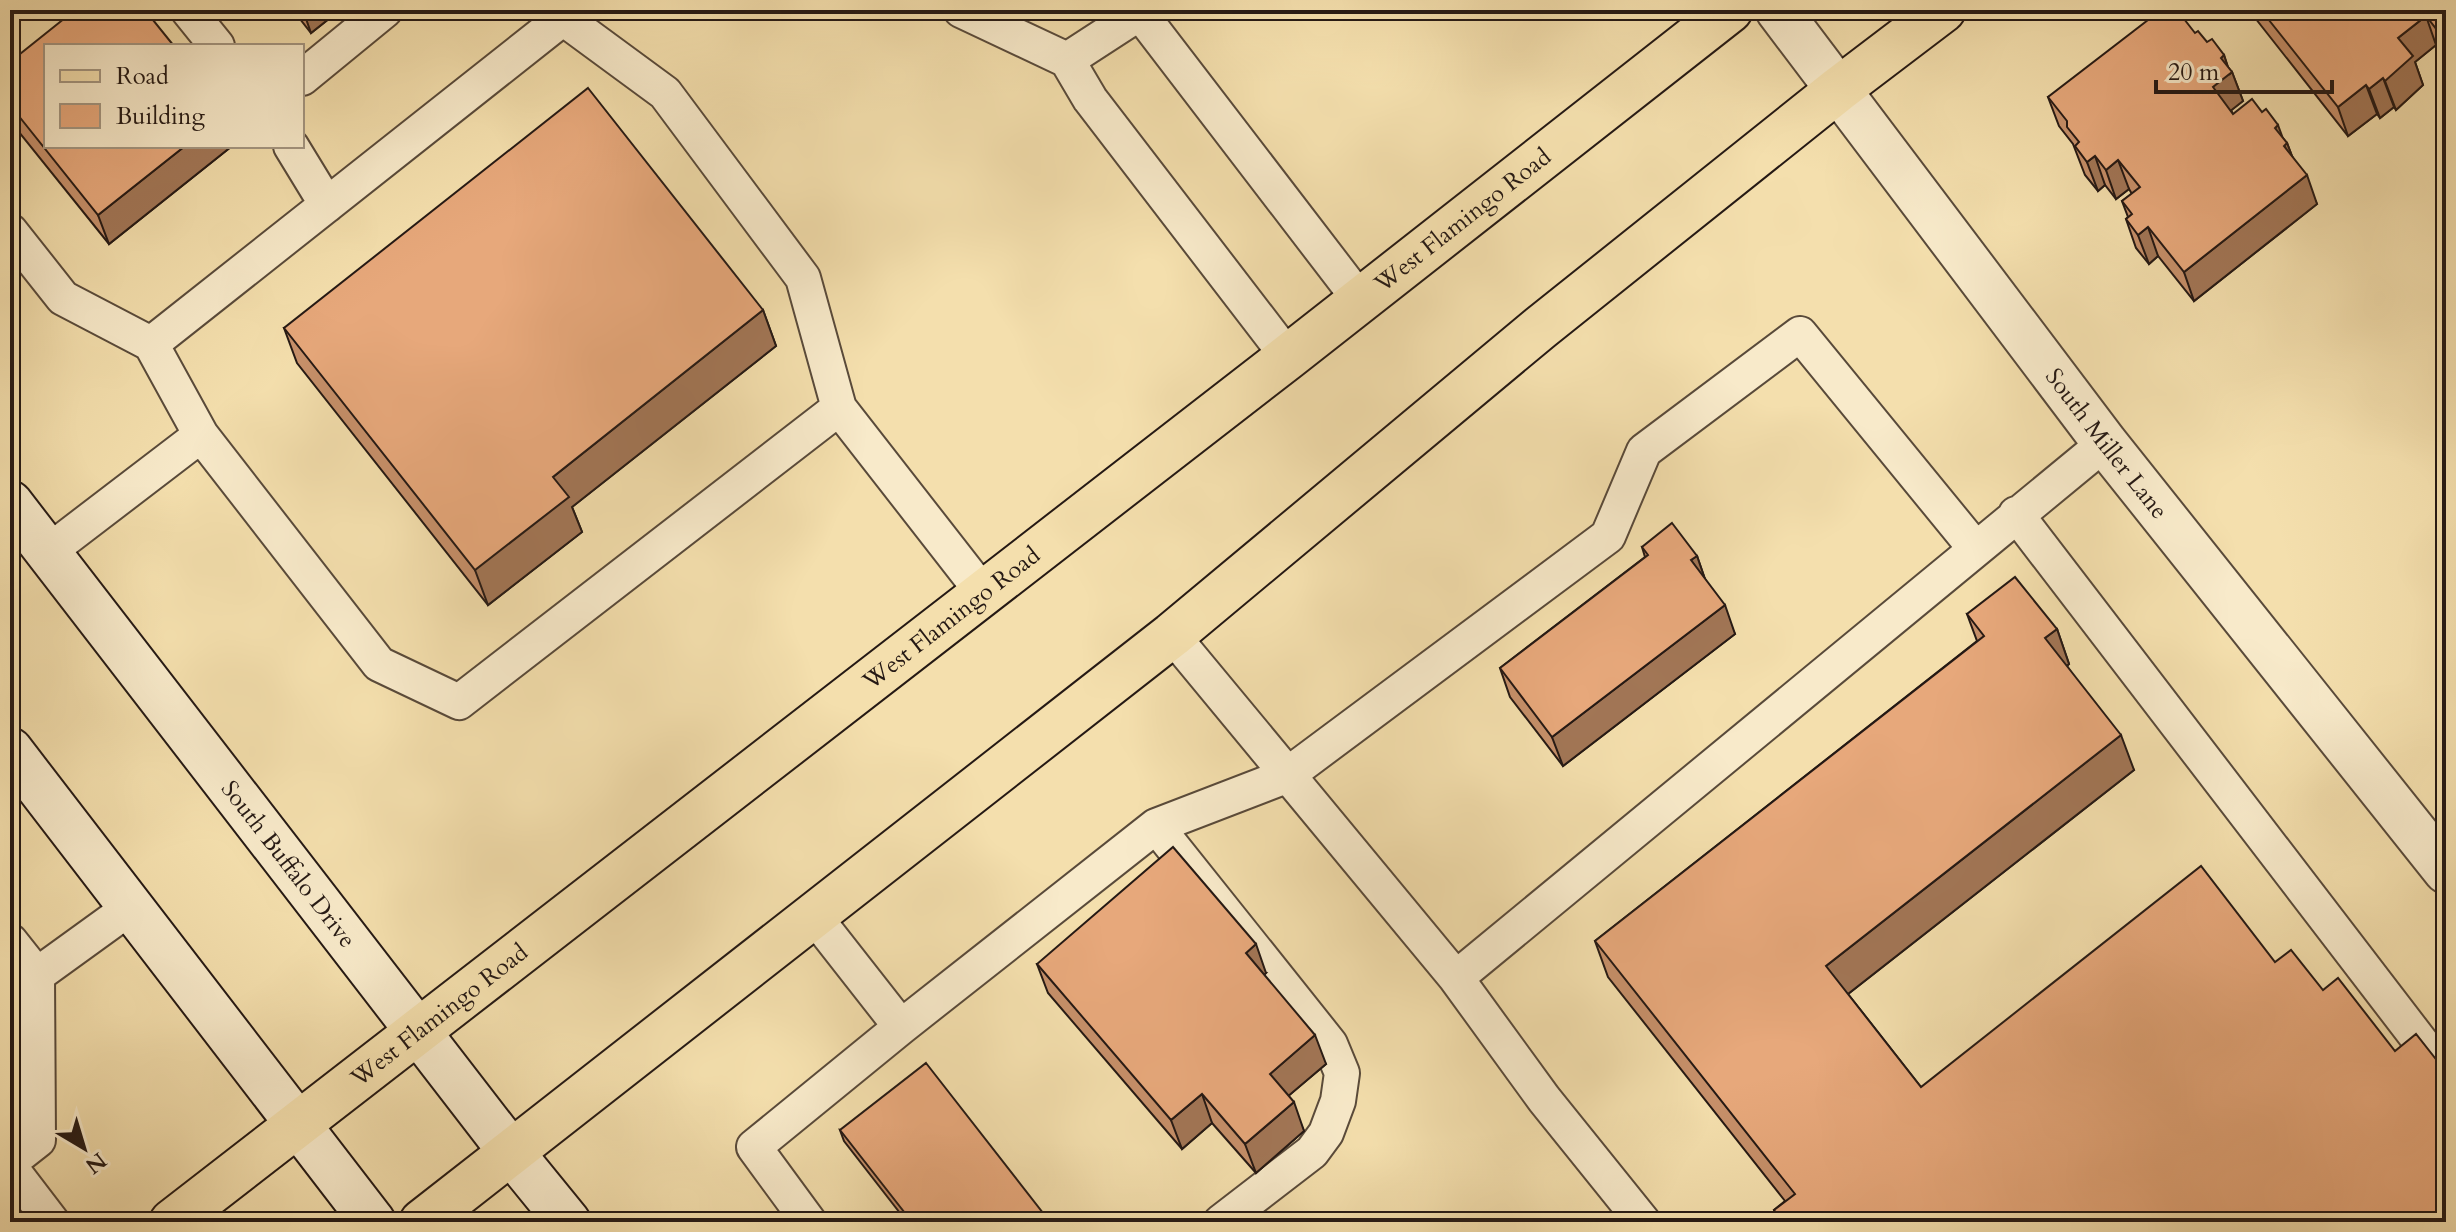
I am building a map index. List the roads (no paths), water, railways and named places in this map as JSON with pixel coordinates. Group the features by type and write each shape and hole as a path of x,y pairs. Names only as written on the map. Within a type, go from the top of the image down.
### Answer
{"main road":[{"name":"West Flamingo Road","path":"172,1222 984,594 1730,10"},
{"name":"South Miller Lane","path":"1778,10 2105,443 2446,871"},
{"path":"422,1222 1172,635 1540,328 1839,89 1943,10"},
{"name":"South Buffalo Drive","path":"10,503 568,1222"},
{"path":"15,767 131,907 373,1222"}],"lane":[{"path":"188,10 215,44"},
{"path":"304,76 385,10"},
{"path":"961,10 1067,60 1090,99 1288,357"},
{"path":"1067,60 1142,12 1360,300"},
{"path":"151,344 560,14 665,93 803,278 839,408 984,594"},
{"path":"292,148 327,205"},
{"path":"10,231 63,298 151,344 201,435 379,664 459,702 839,408"},
{"path":"809,1222 754,1147 1156,826 1286,776 1608,536 1644,451 1800,334 1975,548"},
{"path":"48,552 201,435"},
{"path":"1456,978 2105,443"},
{"path":"2016,514 2446,1075"},
{"path":"1172,635 1456,978 1544,1099 1643,1222"},
{"path":"1156,826 1330,1044 1342,1073 1338,1101 1330,1122 1312,1152 1221,1222"},
{"path":"37,975 131,907"},
{"path":"814,916 901,1027"},
{"path":"10,941 37,975 38,1140 10,1164 52,1222"}]}
